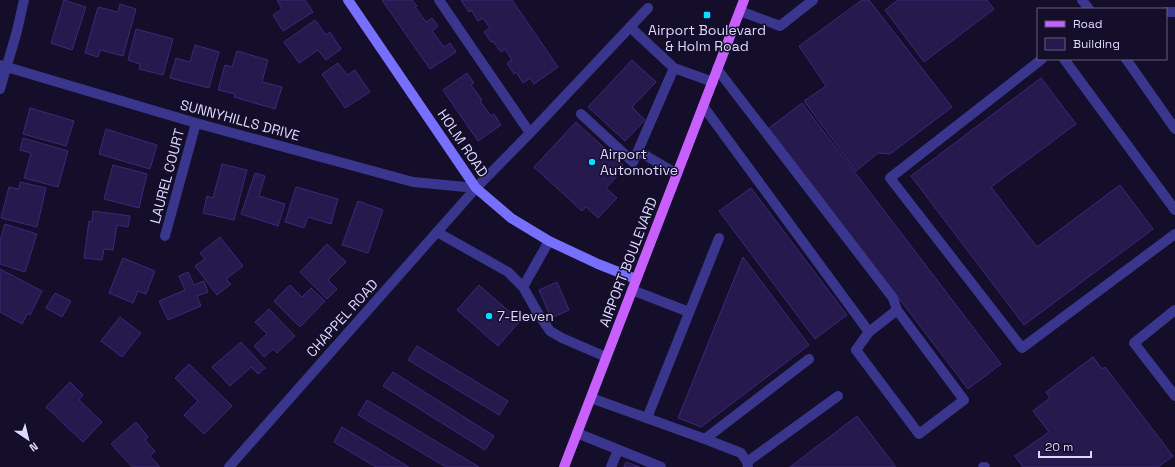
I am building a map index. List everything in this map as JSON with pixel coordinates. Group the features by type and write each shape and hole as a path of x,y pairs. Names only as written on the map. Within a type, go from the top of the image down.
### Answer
{"main road":[{"name":"AIRPORT BOULEVARD","path":"564,467 744,0"}],"street":[{"path":"0,89 3,66 18,30 24,0"},
{"name":"HOLM ROAD","path":"348,0 476,188 511,218 548,241 598,264 636,279"},
{"path":"439,0 530,133"},
{"path":"740,11 780,26 813,0"},
{"path":"1082,0 1088,8"},
{"name":"CHAPPEL ROAD","path":"229,467 476,188 648,8"},
{"path":"630,27 674,68 713,82"},
{"path":"1041,60 890,178 1022,348 1175,234"},
{"path":"1065,60 1175,210"},
{"path":"1127,60 1175,129"},
{"name":"SUNNYHILLS DRIVE","path":"3,66 196,123 413,182 476,188"},
{"path":"581,114 633,162 674,68"},
{"path":"718,69 892,298 897,310 964,400 919,434 856,350 869,332 897,310"},
{"path":"703,106 869,332"},
{"name":"LAUREL COURT","path":"165,236 196,123"},
{"path":"638,151 677,174"},
{"path":"437,232 508,272 523,287 550,331 562,338 606,357"},
{"path":"647,418 719,238"},
{"path":"523,287 548,241"},
{"path":"632,290 689,312"},
{"path":"1174,312 1134,343 1175,396"},
{"path":"705,439 809,360"},
{"path":"591,398 741,453 748,465 838,396"},
{"path":"578,433 661,467"},
{"path":"611,467 618,450"}],"building":[{"path":"64,0 86,7 72,50 51,43"},
{"path":"277,0 305,0 313,12 283,31 273,15 282,9"},
{"path":"382,0 412,0 417,6 415,7 426,22 432,18 438,26 432,31 444,47 450,43 456,52 430,69"},
{"path":"461,0 512,0 558,67 534,84 530,78 523,83 516,72 514,74 507,63 512,60 505,49 501,52 484,32 490,28 483,18 478,21 471,10 469,12"},
{"path":"862,0 869,0 952,107 890,154 878,153 856,171 804,101 826,86 799,46"},
{"path":"898,0 987,0 994,9 924,62 885,10"},
{"path":"120,4 136,9 123,56 100,50 98,57 85,53 98,7 118,12"},
{"path":"315,20 326,35 330,32 341,49 326,60 318,50 299,63 284,42"},
{"path":"136,29 173,39 163,75 139,69 140,64 128,60"},
{"path":"195,45 219,52 209,88 170,78 176,58 190,62"},
{"path":"237,51 268,60 262,82 282,87 275,109 234,97 235,94 218,90 225,65 232,67"},
{"path":"632,60 656,82 632,107 645,120 625,141 588,107"},
{"path":"338,63 347,75 355,70 370,92 345,108 322,74"},
{"path":"467,73 474,83 471,85 482,100 480,101 491,116 494,114 501,125 478,141 443,90"},
{"path":"1041,78 1076,124 991,187 1037,247 1120,185 1153,229 1024,325 911,176"},
{"path":"802,103 1001,364 968,389 769,128"},
{"path":"30,108 74,121 66,146 23,134"},
{"path":"576,122 623,165 615,174 617,176 606,188 617,198 598,218 586,207 582,211 534,167"},
{"path":"106,129 157,145 150,169 99,154"},
{"path":"23,138 68,151 58,187 24,178 31,153 20,150"},
{"path":"222,164 247,170 234,220 203,213 207,196 213,198"},
{"path":"113,165 147,174 139,208 104,199"},
{"path":"255,173 265,176 259,196 285,204 278,226 241,214"},
{"path":"20,182 46,188 37,227 1,218 9,187 19,189"},
{"path":"296,187 338,199 331,224 308,217 304,228 285,222"},
{"path":"751,188 847,315 815,339 719,211"},
{"path":"358,201 383,210 368,253 342,245"},
{"path":"93,211 130,216 128,227 117,225 113,250 104,249 102,260 84,258 89,221 92,222"},
{"path":"5,224 37,234 25,272 0,264 0,241"},
{"path":"220,237 243,266 226,279 231,284 217,295 195,266 205,259 200,253"},
{"path":"327,244 346,262 328,280 337,289 327,299 300,272"},
{"path":"743,257 809,345 701,427 678,418"},
{"path":"123,258 155,271 146,294 138,291 133,303 109,293"},
{"path":"0,269 42,291 30,315 28,313 22,324 0,312"},
{"path":"188,272 194,285 204,281 208,292 197,296 201,306 168,320 159,301 185,290 179,276"},
{"path":"557,282 569,310 551,318 539,290"},
{"path":"290,285 302,297 311,288 325,301 300,327 274,301"},
{"path":"479,285 520,321 498,346 457,310"},
{"path":"55,293 71,301 62,317 46,308"},
{"path":"269,309 295,336 277,353 273,349 264,357 254,346 267,334 255,322"},
{"path":"120,317 141,333 122,357 101,341"},
{"path":"241,342 265,368 258,374 251,367 230,386 212,367"},
{"path":"417,346 508,401 499,415 408,360"},
{"path":"1093,357 1102,369 1105,367 1173,456 1158,467 1023,467 1015,456 1049,432 1033,411 1050,398 1046,392"},
{"path":"189,364 232,406 204,434 184,415 198,401 175,378"},
{"path":"393,372 494,436 485,450 383,386"},
{"path":"70,382 83,395 79,400 102,422 83,442 46,407"},
{"path":"367,400 479,467 446,467 358,415"},
{"path":"857,416 896,467 790,467"},
{"path":"136,422 148,437 145,440 155,451 150,456 160,467 132,467 111,444"},
{"path":"342,427 409,467 376,467 334,442"},
{"path":"626,462 640,467 624,467"}],"place":[{"name":"Airport Boulevard & Holm Road","path":"707,15"},
{"name":"Airport Automotive","path":"592,162"},
{"name":"7-Eleven","path":"489,316"}]}
